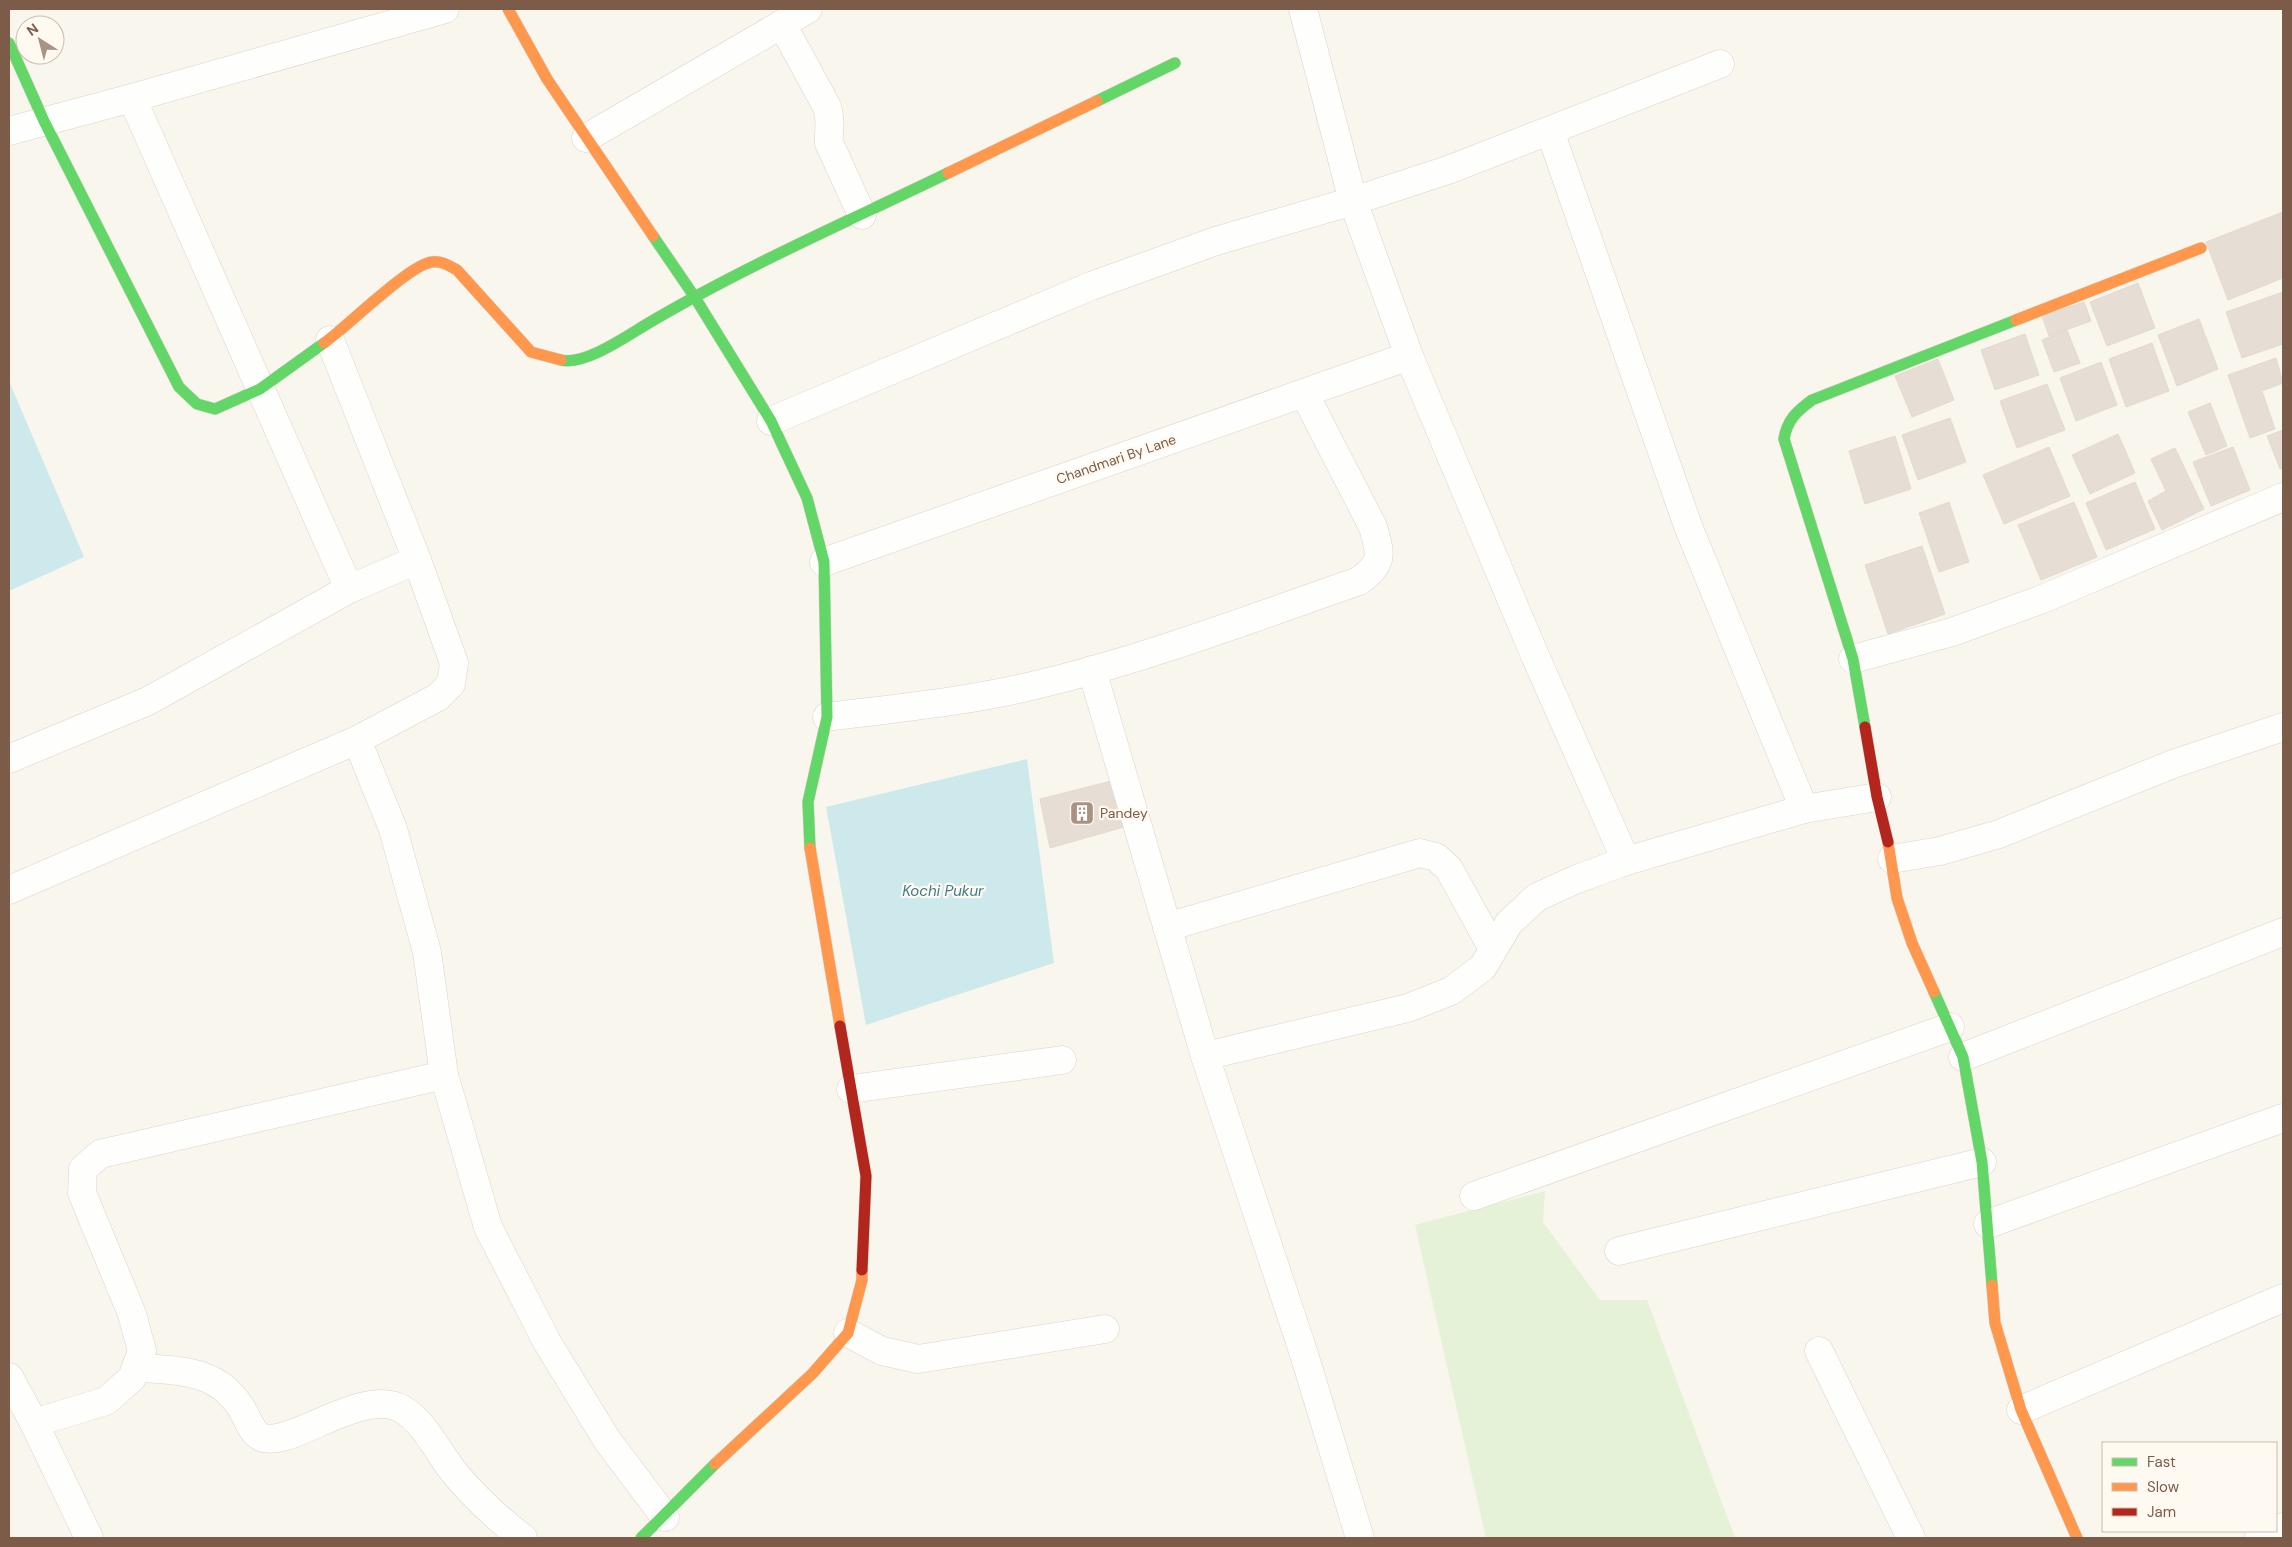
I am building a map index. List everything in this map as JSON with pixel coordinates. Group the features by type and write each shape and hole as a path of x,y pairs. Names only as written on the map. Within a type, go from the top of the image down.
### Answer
{"street":[{"path":"9,131 445,9"},
{"path":"508,9 547,79 694,296 771,421 807,498 824,562 826,718 808,802 810,851 866,1176 862,1280 848,1333 812,1374 740,1439 665,1517 641,1538"},
{"path":"586,138 808,9"},
{"path":"1303,9 1353,201 1409,356 1533,651 1626,861"},
{"path":"782,24 827,107 831,120 828,131 829,143 862,215"},
{"path":"9,43 44,121 179,387 197,404 216,409 260,389 330,340 412,270 430,262 443,262 457,270 504,325 531,352 569,362 606,349 694,296 1174,63"},
{"path":"771,421 1091,286 1216,241 1353,201 1448,170 1720,64"},
{"path":"132,98 349,589"},
{"path":"1550,131 1688,526 1804,809"},
{"path":"2076,1538 2020,1410 1995,1323 1982,1162 1963,1056 1912,943 1896,898 1892,859 1877,797 1853,659 1812,523 1784,439 1786,424 1797,410 1812,400 2201,248"},
{"path":"9,890 357,740 438,697 451,684 454,663 417,560 330,340"},
{"name":"Chandmari By Lane","path":"824,562 1409,356"},
{"path":"826,718 957,700 1044,683 1183,642 1359,581 1374,569 1380,550 1373,527 1304,393"},
{"path":"1853,659 1952,632 2040,600 2283,497"},
{"path":"9,759 148,701 349,589 417,560"},
{"path":"1092,670 1205,1056 1303,1351 1360,1538"},
{"path":"1892,859 1940,851 1999,834 2173,764 2283,727"},
{"path":"357,740 393,829 427,952 444,1075 488,1227 557,1358 607,1440 665,1517"},
{"path":"1205,1056 1408,1008 1450,991 1483,967 1509,922 1537,897 1577,879 1626,861 1804,809 1877,797"},
{"path":"1167,927 1420,853 1436,857 1448,869 1493,949"},
{"path":"1963,1056 2283,932"},
{"path":"1474,1196 1950,1027"},
{"path":"851,1088 1062,1060"},
{"path":"34,1423 106,1401 132,1378 142,1351 132,1314 82,1192 84,1169 100,1154 444,1075"},
{"path":"1988,1224 2283,1118"},
{"path":"1619,1251 1982,1162"},
{"path":"2020,1410 2283,1298"},
{"path":"848,1333 882,1351 918,1359 1105,1329"},
{"path":"1819,1351 1910,1538"},
{"path":"136,1367 195,1374 213,1379 231,1393 251,1427 262,1437 277,1438 361,1406 382,1403 401,1408 416,1421 457,1476 498,1518 523,1538"},
{"path":"9,1377 34,1423 89,1538"},
{"path":"2259,1538 2273,1532"}],"green space":[{"path":"1545,1191 1543,1222 1600,1300 1647,1300 1735,1538 1486,1538 1415,1225"}],"water":[{"path":"9,381 84,557 9,591"},
{"name":"Kochi Pukur","path":"1027,759 1054,963 866,1025 826,807"}],"building":[{"path":"2283,212 2283,278 2228,300 2206,242"},
{"path":"2138,283 2155,328 2107,346 2090,302"},
{"path":"2283,292 2283,344 2242,358 2226,312"},
{"path":"2084,302 2091,321 2049,336 2042,316"},
{"path":"2199,319 2218,369 2177,386 2158,335"},
{"path":"2067,330 2080,363 2054,372 2042,340"},
{"path":"2025,334 2039,375 1995,390 1981,350"},
{"path":"2152,343 2169,391 2126,407 2109,359"},
{"path":"2276,358 2283,383 2262,391 2275,429 2250,438 2228,375"},
{"path":"1938,359 1954,400 1912,417 1895,376"},
{"path":"2101,362 2117,405 2076,421 2060,378"},
{"path":"2047,384 2065,430 2017,448 2000,401"},
{"path":"2210,403 2227,446 2206,455 2188,412"},
{"path":"1950,418 1966,462 1918,480 1902,435"},
{"path":"2283,430 2283,468 2280,469 2267,436"},
{"path":"2118,434 2135,473 2090,494 2072,455"},
{"path":"1895,436 1911,489 1865,504 1849,451"},
{"path":"2049,447 2070,496 2004,524 1983,475"},
{"path":"2233,447 2250,490 2211,506 2193,462"},
{"path":"2175,448 2204,509 2162,530 2148,501 2166,491 2151,459"},
{"path":"2135,482 2155,529 2106,550 2086,503"},
{"path":"1949,502 1969,562 1939,572 1919,513"},
{"path":"2074,502 2097,557 2041,580 2018,525"},
{"path":"1922,546 1945,614 1888,634 1865,565"},
{"name":"Pandey","path":"1111,781 1124,827 1050,848 1040,799"}],"traffic: fast":[{"path":"9,43 44,121 179,387 197,404 215,409 260,389 324,343"},
{"path":"1097,101 1175,63"},
{"path":"561,360 581,359 605,349 720,283 948,173"},
{"path":"653,236 694,296 771,421 807,498 824,562 827,717 808,802 810,848"},
{"path":"1865,727 1853,659 1784,439 1785,432 1797,412 1812,400 2016,320"},
{"path":"1934,992 1963,1057 1982,1162 1992,1285"},
{"path":"641,1538 715,1464"}],"traffic: slow":[{"path":"508,9 547,79 653,236"},
{"path":"948,173 1097,101"},
{"path":"2016,320 2201,248"},
{"path":"324,343 409,273 422,265 439,262 457,270 531,352 561,360"},
{"path":"1888,842 1897,898 1912,943 1934,992"},
{"path":"810,848 840,1026"},
{"path":"715,1464 812,1374 848,1333 862,1280 862,1270"},
{"path":"1992,1285 1995,1323 2021,1410 2077,1538"}],"traffic: jam":[{"path":"1865,727 1877,797 1888,842"},
{"path":"840,1026 866,1176 862,1270"}],"place":[{"name":"Pandey","path":"1082,813"}]}
